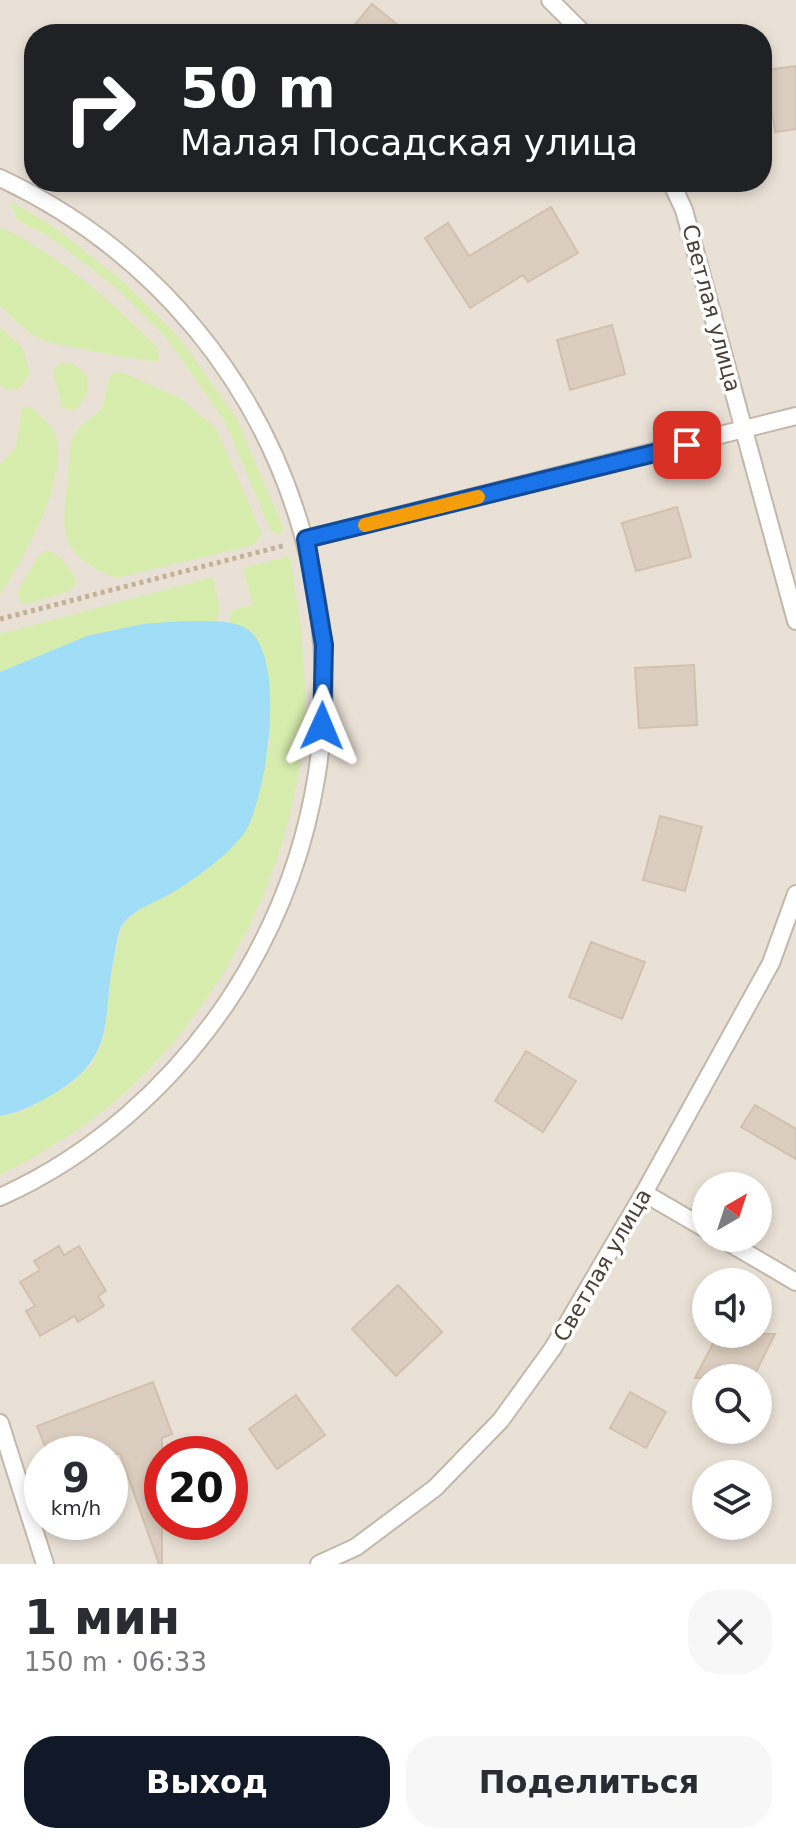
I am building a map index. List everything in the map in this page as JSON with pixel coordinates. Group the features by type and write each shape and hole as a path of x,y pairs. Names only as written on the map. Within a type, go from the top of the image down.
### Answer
{"lane":[{"path":"550,0 574,24"},
{"path":"0,178 24,189"},
{"path":"0,1197 31,1183 120,1123 196,1047 257,958 299,859 322,753 324,645 306,539 267,438 211,346 137,266 49,201 30,192"},
{"name":"Светлая улица","path":"676,192 684,210 796,621"},
{"path":"306,539 796,416"},
{"name":"Светлая улица","path":"319,1564 356,1547 435,1488 501,1420 553,1348 644,1193 771,963 796,894"},
{"path":"644,1193 692,1221"},
{"path":"745,1252 796,1282"},
{"path":"0,1423 45,1564"}],"path":[{"path":"0,619 306,539"}],"shaded area":[{"path":"0,0 796,0 796,1564 0,1564"}],"green space":[{"path":"10,201 54,227 124,282 176,334 236,417 284,529 279,535 271,531 225,422 169,341 118,289 47,235 17,220"},
{"path":"0,229 46,253 104,297 158,348 159,361 60,344 38,338 23,327 0,306"},
{"path":"0,327 23,348 30,373 18,390 5,389 0,385"},
{"path":"59,363 72,363 87,376 87,394 75,411 62,407 53,371"},
{"path":"121,372 180,398 216,428 262,534 254,545 116,578 96,569 72,549 67,538 65,510 72,439 101,408 111,374"},
{"path":"31,407 47,422 57,440 55,478 40,520 0,595 0,465 16,447 22,408"},
{"path":"47,550 65,563 77,583 70,591 21,603 17,593 38,556"},
{"path":"290,556 304,661 304,724 298,777 286,828 270,879 248,928 223,974 193,1018 159,1059 93,1119 48,1149 0,1175 0,1116 22,1112 70,1084 92,1064 104,1038 110,980 121,928 135,912 172,893 218,860 247,828 269,744 270,701 266,660 251,632 229,622 230,611 253,605 243,568"},
{"path":"213,577 220,609 217,622 143,624 88,636 0,672 0,634"}],"water":[{"path":"218,621 237,625 252,633 262,649 268,672 270,728 255,809 242,836 224,855 179,888 137,911 121,927 103,1034 89,1064 55,1093 29,1107 0,1116 0,672 87,636 143,624"}],"building":[{"path":"372,4 397,24 355,24"},
{"path":"796,66 796,129 775,132 772,69"},
{"path":"551,207 578,253 528,282 523,275 470,308 425,238 448,223 469,256"},
{"path":"612,325 625,374 570,390 557,340"},
{"path":"677,507 691,557 636,571 622,523"},
{"path":"694,665 697,725 639,728 635,668"},
{"path":"660,816 702,827 685,891 643,880"},
{"path":"591,942 645,962 622,1019 569,997"},
{"path":"526,1051 576,1081 543,1132 495,1101"},
{"path":"755,1105 796,1129 796,1159 741,1127"},
{"path":"59,1246 64,1255 79,1246 106,1291 98,1296 104,1306 78,1322 75,1316 40,1336 26,1311 35,1306 20,1282 40,1270 34,1261"},
{"path":"398,1285 442,1332 396,1376 352,1329"},
{"path":"711,1348 768,1348 760,1364 702,1364"},
{"path":"153,1382 172,1434 144,1436 144,1522 128,1477 128,1436 41,1436 37,1426"},
{"path":"630,1392 666,1412 646,1448 610,1428"},
{"path":"296,1395 325,1435 277,1469 249,1429"},
{"path":"150,1540 162,1540 162,1563 159,1564"}],"slow traffic":[{"path":"365,525 478,497"}],"route":[{"path":"322,726 324,645 306,539 687,445"}]}
